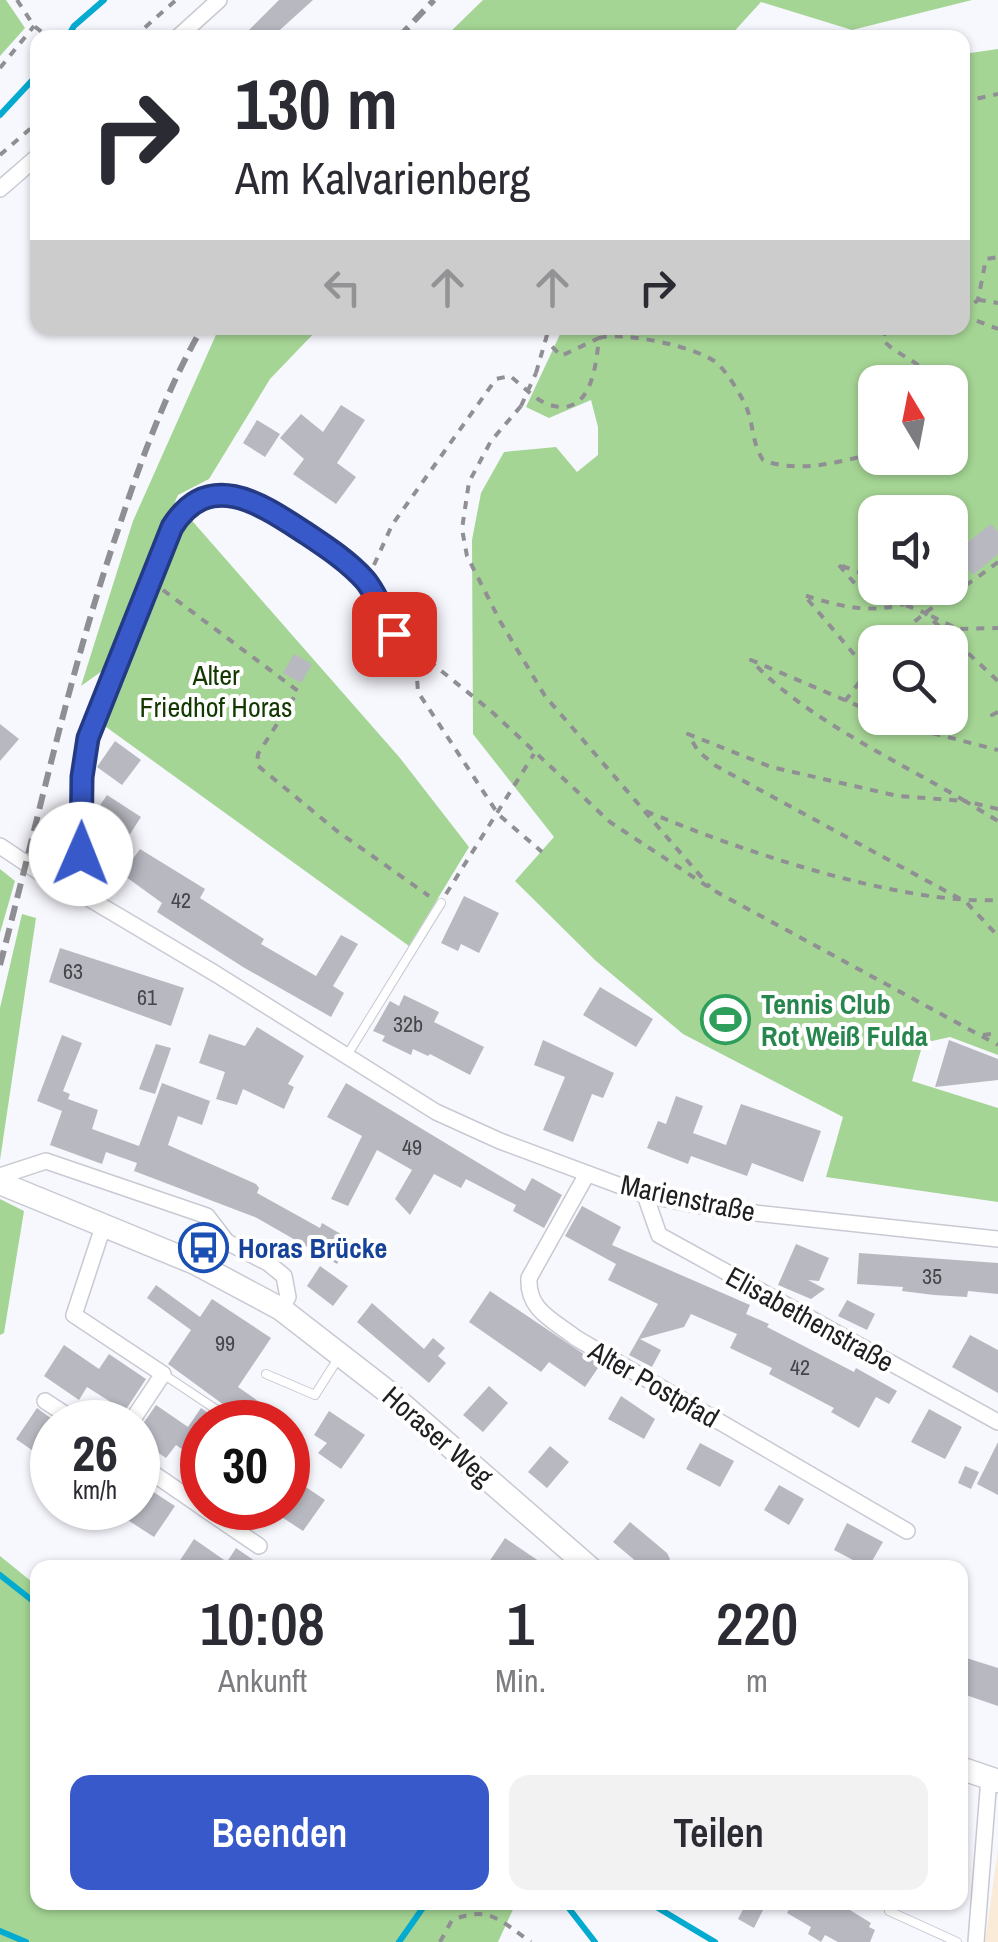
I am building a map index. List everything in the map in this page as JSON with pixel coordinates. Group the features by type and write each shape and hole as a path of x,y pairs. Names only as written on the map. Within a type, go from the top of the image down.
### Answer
{"main road":[{"name":"Horaser Weg","path":"0,1180 195,1264 281,1309 342,1354 581,1560"},
{"path":"968,1771 993,1779"}],"street":[{"path":"185,30 219,0"},
{"path":"0,188 30,163"},
{"path":"68,886 81,854 82,777 88,738 172,527 188,506 205,498 232,496 247,498 273,512 329,548 367,582 394,634 414,650"},
{"name":"Marienstraße","path":"0,846 216,974 436,1112 500,1141 645,1195 718,1209 998,1239"},
{"name":"Horaser Weg","path":"0,1180 46,1161 207,1216 227,1242 284,1276 288,1297 281,1309"},
{"name":"Alter Postpfad","path":"587,1174 529,1278 528,1295 536,1306 576,1338 907,1531"},
{"name":"Elisabethenstraße","path":"645,1195 660,1236 998,1422"},
{"path":"102,1227 74,1315 163,1374 145,1400"},
{"path":"237,1530 260,1546"},
{"path":"976,1942 993,1779"}],"lane":[{"path":"346,1057 441,904"},
{"path":"266,1374 315,1395 342,1354"},
{"path":"163,1374 202,1400"},
{"path":"888,1911 958,1942"}],"path":[{"path":"17,0 39,30"},
{"path":"142,30 176,0"},
{"path":"31,30 34,26"},
{"path":"0,68 30,31"},
{"path":"970,100 998,94"},
{"path":"0,155 30,129"},
{"path":"970,307 978,300 986,259 998,257"},
{"path":"970,299 998,304"},
{"path":"970,317 998,328"},
{"path":"546,335 536,373 520,406 491,440 469,482 462,529 468,556 500,621 546,696 713,890"},
{"path":"545,339 561,356 608,335"},
{"path":"620,335 644,338 715,360 747,407 754,442 763,460 776,465 803,466 858,456"},
{"path":"884,335 883,340 894,353 917,365"},
{"path":"367,582 392,524 496,378 510,376 548,405 566,406 580,398 594,380 598,338"},
{"path":"968,586 998,562"},
{"path":"858,571 839,564 858,586"},
{"path":"151,582 298,691 258,754 257,765 337,831 441,904 534,754"},
{"path":"858,660 804,595 854,608 884,610 901,605"},
{"path":"907,605 958,629 998,628"},
{"path":"910,625 935,605"},
{"path":"925,612 998,681"},
{"path":"414,650 491,710 610,822 713,890 998,1044"},
{"path":"414,650 418,692 498,814 542,852"},
{"path":"858,706 751,660 762,673 826,719 998,822"},
{"path":"845,701 858,685"},
{"path":"998,809 964,801 898,796 771,766 688,734 698,751 716,766 966,902 998,936"},
{"path":"940,735 998,750"},
{"path":"642,809 782,860 873,884 966,902 998,900"},
{"path":"980,1035 998,1033"},
{"path":"440,1942 452,1920 474,1912 490,1914 531,1942"}],"shaded area":[{"path":"998,1850 998,1942 985,1942"}],"green space":[{"path":"0,0 6,0 25,28 0,56"},
{"path":"483,0 972,0 852,30 761,2 735,30 452,30"},
{"path":"998,49 998,1055 950,1037 923,1043 912,1081 998,1108 998,1202 826,1177 843,1117 683,1034 596,961 515,881 554,837 473,734 472,540 481,493 504,452 556,447 577,472 598,455 598,427 591,400 549,418 526,407 560,335 970,335 970,53"},
{"path":"216,335 312,335 270,379 209,479 178,495 102,671 81,686 133,521"},
{"name":"Alter Friedhof Horas","path":"187,515 400,758 469,847 409,946 102,724"},
{"path":"0,869 15,881 0,933"},
{"path":"22,914 36,918 0,1160 0,1008"},
{"path":"0,1199 24,1211 4,1333 0,1335"},
{"path":"0,1556 30,1580 30,1910 513,1910 498,1942 0,1942"}],"building":[{"path":"279,0 313,0 280,30 249,30"},
{"path":"341,405 365,420 337,463 356,477 336,504 293,474 304,459 280,438 301,414 323,432"},
{"path":"257,420 280,434 265,457 243,443"},
{"path":"991,524 998,532 998,554 973,575 968,569 968,542"},
{"path":"294,654 312,664 301,683 283,673"},
{"path":"0,724 19,739 0,761"},
{"path":"115,741 141,760 122,785 97,767"},
{"path":"107,795 141,817 123,845 92,825 92,817"},
{"path":"140,849 205,889 200,898 264,939 261,944 316,976 341,935 358,944 333,986 344,993 331,1017 157,912 162,903 122,874"},
{"path":"464,896 499,913 479,953 461,944 458,951 441,943"},
{"path":"60,948 184,988 171,1026 49,982"},
{"path":"600,987 653,1019 636,1047 583,1015"},
{"path":"404,995 439,1012 434,1022 484,1047 470,1075 430,1054 413,1049 411,1055 382,1041 385,1036 373,1031 390,1001 399,1006"},
{"path":"257,1027 304,1056 288,1084 294,1087 284,1109 243,1089 237,1105 216,1099 225,1072 199,1063 209,1034 245,1046"},
{"path":"62,1035 82,1043 63,1091 70,1094 68,1099 98,1110 92,1129 139,1146 162,1083 210,1101 202,1125 178,1116 168,1145 256,1184 257,1193 320,1228 322,1223 351,1240 337,1264 257,1218 134,1171 137,1163 106,1152 102,1164 50,1145 62,1111 37,1101"},
{"path":"543,1040 614,1073 603,1098 592,1094 573,1142 543,1130 565,1077 534,1065"},
{"path":"949,1040 998,1059 998,1080 935,1087"},
{"path":"156,1044 171,1048 155,1094 139,1089"},
{"path":"346,1083 525,1191 532,1178 562,1195 544,1228 513,1211 516,1205 466,1179 461,1188 434,1174 410,1215 395,1199 412,1170 377,1150 348,1206 331,1199 362,1136 327,1117"},
{"path":"676,1096 703,1106 693,1133 726,1145 741,1104 821,1131 803,1182 752,1163 747,1176 691,1156 688,1164 647,1148 658,1121 666,1124"},
{"path":"582,1206 621,1227 612,1245 750,1305 746,1314 769,1324 767,1327 897,1391 889,1404 876,1397 859,1428 831,1412 834,1408 769,1374 772,1368 730,1348 737,1334 691,1314 684,1327 640,1339 661,1350 652,1367 629,1355 658,1304 608,1280 616,1264 565,1236"},
{"path":"796,1244 829,1258 819,1281 808,1280 825,1289 811,1299 778,1285"},
{"path":"859,1253 998,1263 998,1294 968,1291 967,1297 934,1295 902,1291 903,1287 857,1284"},
{"path":"320,1266 348,1286 333,1306 307,1286"},
{"path":"156,1285 200,1317 212,1299 271,1338 238,1387 257,1400 217,1400 168,1364 191,1330 147,1298"},
{"path":"490,1291 600,1365 585,1387 549,1362 541,1372 469,1322"},
{"path":"847,1300 875,1314 867,1330 838,1316"},
{"path":"372,1303 424,1349 433,1338 445,1348 438,1356 446,1363 429,1383 357,1322"},
{"path":"970,1335 998,1350 998,1393 952,1367"},
{"path":"64,1345 99,1369 109,1354 146,1379 132,1400 108,1400 87,1387 79,1400 44,1376"},
{"path":"489,1386 508,1403 483,1432 463,1415"},
{"path":"621,1396 655,1419 644,1439 608,1419"},
{"path":"160,1408 180,1422 180,1448 176,1445 166,1458 160,1454"},
{"path":"929,1409 962,1427 945,1459 911,1442"},
{"path":"329,1411 365,1435 341,1469 318,1453 327,1443 314,1435"},
{"path":"30,1418 30,1449 16,1439"},
{"path":"998,1442 998,1495 977,1484"},
{"path":"700,1443 734,1461 720,1487 686,1469"},
{"path":"550,1446 569,1462 547,1488 528,1472"},
{"path":"965,1466 979,1472 971,1489 958,1483"},
{"path":"779,1485 804,1499 789,1525 764,1510"},
{"path":"310,1490 325,1500 310,1521"},
{"path":"160,1496 175,1506 160,1528"},
{"path":"630,1522 670,1559 634,1560 613,1542"},
{"path":"847,1523 883,1542 873,1560 853,1560 834,1550"},
{"path":"505,1538 537,1560 490,1560"},
{"path":"194,1539 224,1560 180,1560"},
{"path":"236,1548 253,1560 228,1560"},
{"path":"968,1659 998,1668 998,1706 968,1696"},
{"path":"743,1910 763,1910 754,1928 738,1919"},
{"path":"850,1910 875,1930 870,1942 838,1942 825,1935 821,1942 808,1934 811,1927 787,1913"}],"waterway":[{"path":"72,30 104,0"},
{"path":"0,115 30,83"},
{"path":"0,1575 30,1599"},
{"path":"399,1942 421,1910"},
{"path":"570,1910 595,1942"},
{"path":"661,1910 715,1942"},
{"path":"0,1931 26,1942"}],"railway":[{"path":"406,30 434,0"},
{"path":"0,965 70,688 102,579 156,424 198,335"}],"place":[{"name":"Tennis Club Rot Weiß Fulda","path":"726,1020"},
{"name":"Horas Brücke","path":"203,1248"}],"route":[{"path":"81,854 82,777 88,738 172,527 188,506 205,498 232,496 247,498 273,512 329,548 367,582 394,634"}]}
